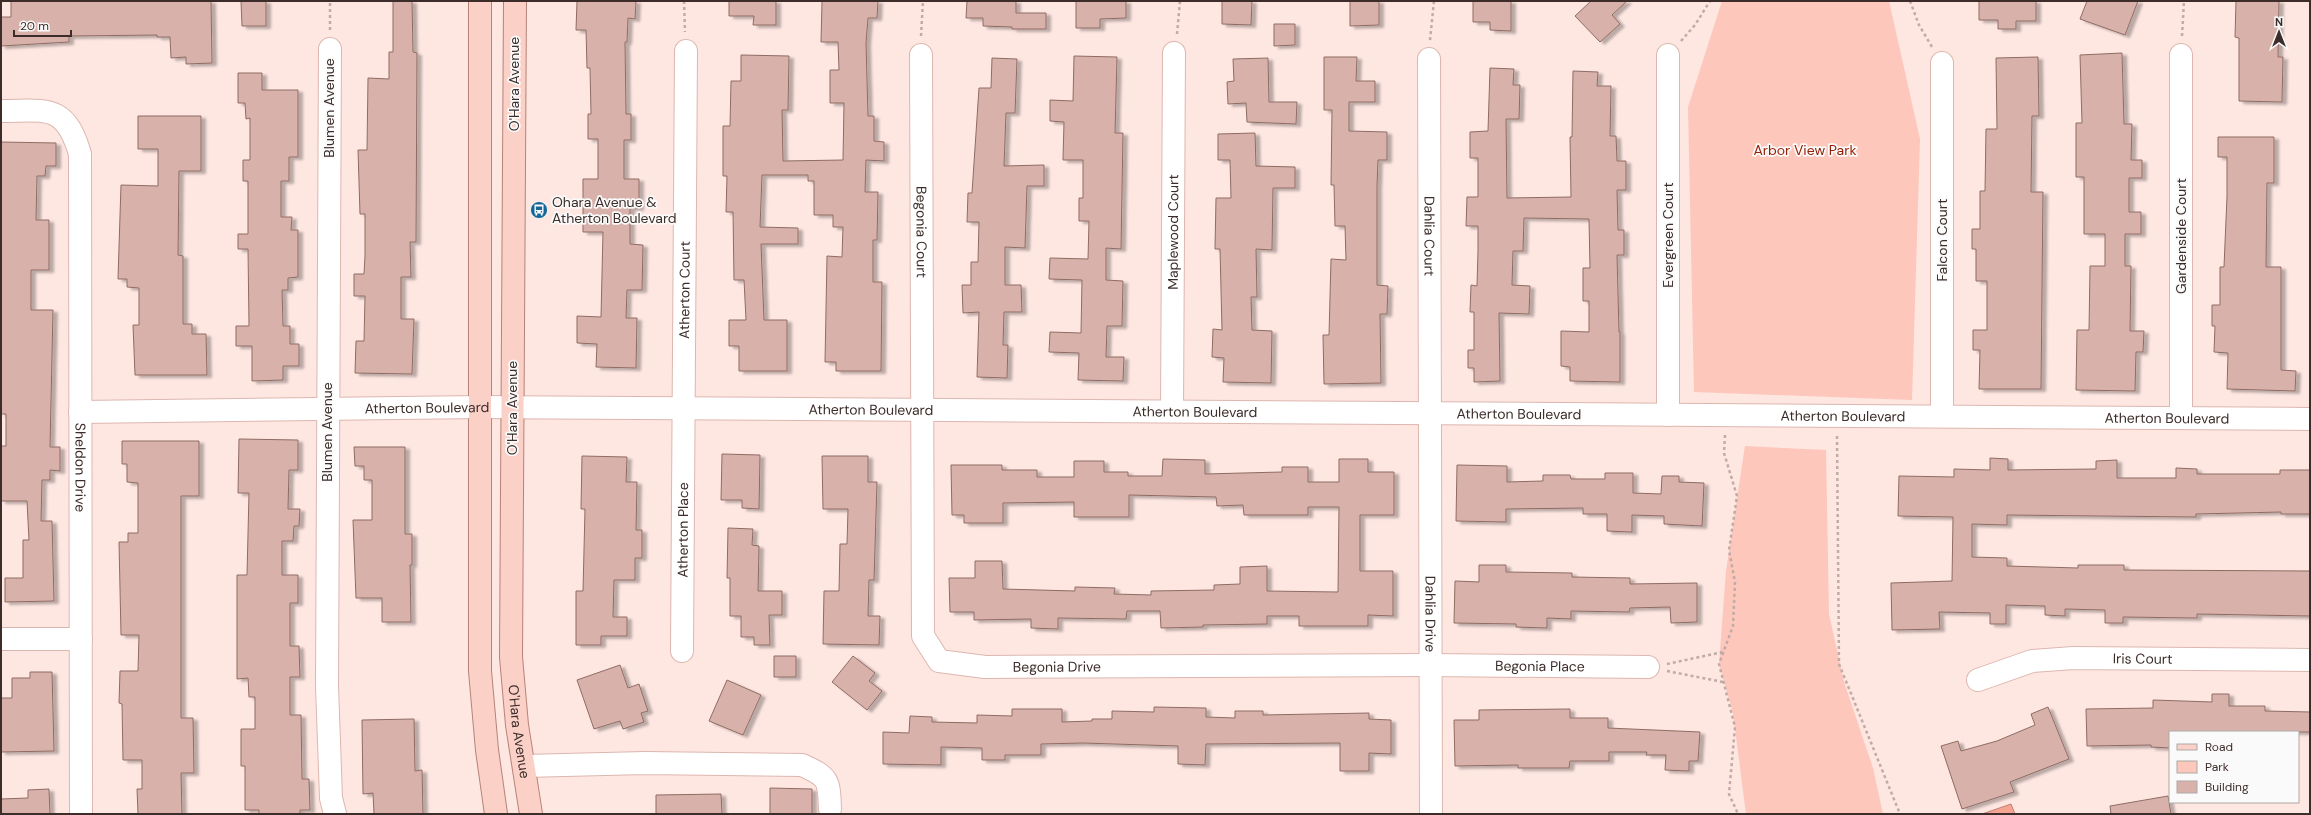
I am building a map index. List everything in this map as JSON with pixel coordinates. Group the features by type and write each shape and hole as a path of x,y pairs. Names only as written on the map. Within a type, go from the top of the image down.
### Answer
{"main road":[{"path":"480,1 480,671 487,750 496,814"},
{"name":"O'Hara Avenue","path":"515,1 511,657 517,725 531,814"}],"street":[{"name":"Blumen Avenue","path":"330,49 327,409 327,686 331,798 335,814"},
{"name":"Atherton Court","path":"682,408 686,51"},
{"name":"Maplewood Court","path":"1172,411 1174,53"},
{"name":"Begonia Court","path":"921,55 923,410"},
{"name":"Evergreen Court","path":"1668,55 1668,415"},
{"name":"Gardenside Court","path":"2181,55 2181,418"},
{"name":"Dahlia Court","path":"1429,59 1431,413"},
{"name":"Falcon Court","path":"1942,63 1942,416"},
{"name":"Sheldon Drive","path":"1,111 54,113 68,123 80,154 81,814"},
{"name":"Atherton Boulevard","path":"80,412 481,407 2310,419"},
{"name":"Atherton Place","path":"682,408 682,651"},
{"name":"Begonia Drive","path":"923,410 923,636 939,661 985,667 1431,665"},
{"name":"Dahlia Drive","path":"1431,413 1431,814"},
{"path":"1,639 81,639"},
{"name":"Iris Court","path":"1978,680 2032,660 2073,658 2310,660"},
{"name":"Begonia Place","path":"1431,665 1648,667"},
{"path":"524,766 645,764 802,765 818,772 829,784 830,809"}],"path":[{"path":"330,1 330,49"},
{"path":"684,1 686,51"},
{"path":"921,55 923,1"},
{"path":"1174,53 1180,1"},
{"path":"1429,59 1434,1"},
{"path":"1668,55 1695,25 1710,1"},
{"path":"1910,1 1919,25 1942,63"},
{"path":"2181,55 2184,1"},
{"path":"1726,415 1724,453 1737,496 1729,550 1735,582 1733,626 1719,664 1735,728 1729,794 1738,814"},
{"path":"1837,416 1839,664 1900,814"},
{"path":"1648,667 1723,652"},
{"path":"1648,667 1723,682"}],"green space":[{"name":"Arbor View Park","path":"1722,1 1889,1 1920,139 1912,400 1694,392 1688,107"},
{"path":"1745,446 1826,450 1829,614 1844,682 1873,768 1883,814 1746,814 1733,713 1719,664 1726,571"}],"shaded area":[{"path":"2011,804 2015,814 1982,814"}],"building":[{"path":"11,1 211,1 212,63 186,64 186,57 171,58 170,37 157,37 157,35 69,36 69,42 1,46 1,17 11,17"},
{"path":"241,1 266,1 266,26 242,26"},
{"path":"393,1 412,1 413,52 417,53 416,242 410,242 411,277 401,277 401,319 414,319 412,374 355,373 356,341 364,341 365,296 354,296 354,274 364,274 365,256 365,214 360,214 358,150 367,150 368,78 389,79 389,52 393,52"},
{"path":"577,1 636,1 635,19 628,18 627,42 625,42 626,114 631,114 631,140 624,140 624,179 639,179 639,208 630,208 630,244 643,245 642,290 627,290 626,318 637,318 636,368 596,367 597,344 577,343 577,316 601,317 603,232 583,232 583,179 598,179 598,139 588,139 588,114 591,114 590,68 587,68 586,30 576,30"},
{"path":"729,1 776,1 776,25 753,25 754,16 729,16"},
{"path":"822,1 878,1 877,18 868,18 866,43 868,116 874,116 874,141 884,142 884,161 866,160 865,192 878,192 877,240 873,240 873,282 882,282 881,371 836,371 836,362 825,362 827,256 842,257 843,227 833,227 833,215 814,215 814,181 808,181 808,175 762,175 760,227 798,228 798,244 761,244 764,320 787,320 787,371 739,371 739,346 729,346 729,320 746,320 744,280 734,280 733,212 726,212 727,176 723,176 723,126 730,126 731,81 741,81 741,55 789,56 788,110 782,110 783,161 843,160 844,103 830,103 830,70 839,70 838,42 821,42"},
{"path":"967,1 1016,1 1016,13 1046,13 1046,29 1012,29 1012,27 983,26 983,18 966,18"},
{"path":"1076,1 1126,1 1126,18 1100,19 1100,28 1076,28"},
{"path":"1222,1 1252,1 1251,25 1222,24"},
{"path":"1350,1 1379,1 1379,25 1350,26"},
{"path":"1473,1 1511,1 1511,31 1490,30 1490,22 1473,22"},
{"path":"1591,1 1627,1 1612,15 1620,24 1600,42 1575,16"},
{"path":"1979,1 2036,1 2036,21 2016,21 2016,29 1998,29 1998,20 1979,20"},
{"path":"2087,1 2138,1 2125,35 2080,19"},
{"path":"2236,1 2279,1 2278,57 2283,57 2282,102 2239,101 2239,38 2235,37"},
{"path":"1274,24 1295,24 1295,45 1274,46"},
{"path":"2122,53 2124,124 2132,124 2131,160 2142,160 2142,178 2129,178 2129,212 2141,212 2141,234 2125,234 2125,266 2131,266 2130,331 2144,331 2143,352 2136,352 2135,391 2076,390 2077,330 2089,330 2090,266 2105,266 2105,234 2084,234 2084,177 2076,177 2076,123 2082,123 2080,55"},
{"path":"1074,56 1117,57 1115,133 1123,133 1121,249 1106,248 1106,280 1123,281 1122,326 1107,326 1106,357 1124,357 1123,381 1078,380 1079,353 1049,352 1050,332 1081,333 1082,280 1049,279 1050,258 1088,259 1089,221 1079,221 1079,198 1083,198 1083,160 1063,160 1064,122 1050,121 1050,100 1073,101"},
{"path":"1324,57 1357,57 1356,81 1375,81 1375,102 1349,102 1349,131 1387,132 1387,160 1378,160 1377,186 1377,285 1388,286 1387,314 1380,314 1381,383 1324,384 1323,335 1329,335 1331,259 1346,260 1345,226 1335,226 1334,185 1331,185 1332,110 1324,110"},
{"path":"2038,57 2039,116 2032,116 2031,192 2043,192 2041,389 1979,389 1980,350 1973,350 1973,330 1987,330 1987,281 1976,281 1976,249 1972,249 1972,229 1980,229 1980,191 1985,191 1986,129 1997,129 1996,58"},
{"path":"992,58 1017,59 1015,113 1006,113 1004,166 1044,165 1044,186 1027,186 1025,248 1005,247 1005,285 1021,285 1022,312 1004,312 1003,345 1008,345 1007,378 977,377 979,312 963,313 962,285 971,285 971,262 978,262 979,222 967,222 968,193 972,193 979,88 991,88"},
{"path":"1268,58 1269,102 1297,102 1296,124 1247,122 1246,103 1228,104 1227,82 1234,81 1233,59"},
{"path":"1490,68 1514,69 1513,85 1520,85 1519,119 1506,119 1507,198 1571,197 1570,137 1572,137 1573,71 1598,72 1597,86 1611,86 1610,136 1616,136 1617,161 1626,161 1626,190 1617,190 1618,230 1624,230 1624,255 1617,255 1620,382 1570,381 1570,367 1561,366 1561,331 1589,332 1589,301 1583,301 1583,268 1590,268 1589,219 1524,218 1523,251 1513,251 1512,285 1530,286 1529,314 1499,313 1500,381 1474,382 1474,368 1468,368 1468,350 1474,350 1474,312 1470,312 1471,285 1477,286 1478,251 1478,226 1466,226 1467,197 1478,197 1478,158 1470,158 1470,132 1488,131"},
{"path":"238,73 262,73 262,90 298,90 298,157 289,157 289,181 281,181 281,217 292,217 291,230 298,230 298,277 288,278 288,290 282,290 283,326 290,326 290,344 299,344 299,366 283,366 283,380 252,381 252,346 236,346 236,326 249,326 248,249 238,249 238,234 248,234 248,181 243,181 243,160 250,160 250,118 246,119 245,103 238,103"},
{"path":"138,116 201,116 201,171 179,171 178,255 183,256 183,324 192,324 192,334 206,334 207,375 135,375 133,325 139,325 139,288 127,287 127,279 118,279 121,185 158,186 158,149 138,149"},
{"path":"1255,133 1256,166 1295,167 1295,188 1273,188 1272,250 1256,249 1257,297 1251,297 1252,330 1272,331 1271,383 1223,382 1224,358 1212,357 1213,329 1222,330 1220,249 1215,249 1216,198 1231,198 1230,160 1218,160 1218,134"},
{"path":"2218,137 2274,137 2274,183 2267,183 2266,267 2281,267 2281,370 2296,371 2295,391 2227,389 2228,353 2214,352 2215,326 2212,326 2212,305 2220,305 2220,267 2224,267 2227,197 2227,157 2218,157"},
{"path":"1,142 56,143 56,166 46,166 45,176 37,176 36,220 49,220 49,270 31,270 31,310 53,310 50,447 60,447 60,471 50,470 50,480 42,480 41,521 52,521 54,601 5,602 5,578 23,578 23,540 29,540 27,501 1,501 1,446 6,446 6,414 1,414"},
{"path":"239,439 298,440 298,470 289,470 288,509 300,509 299,526 294,526 293,541 282,541 282,575 298,575 298,603 290,603 290,646 299,646 300,677 290,677 290,715 301,715 302,779 309,779 310,810 300,810 300,814 259,814 259,810 245,810 245,766 241,766 241,729 255,729 255,697 249,697 248,678 237,679 237,575 247,575 249,493 238,493"},
{"path":"122,441 199,441 199,496 181,496 181,718 193,718 194,773 181,773 182,814 138,814 137,789 142,789 142,760 123,760 122,704 119,703 120,671 138,671 139,635 121,635 119,542 128,542 128,533 138,533 138,483 127,482 127,464 122,464"},
{"path":"354,447 405,447 405,534 412,534 412,565 410,565 411,622 382,622 382,598 356,598 353,520 372,520 372,480 364,480 364,466 355,466"},
{"path":"722,454 760,455 759,509 742,508 742,500 721,500"},
{"path":"582,456 627,457 626,482 637,482 636,530 642,530 642,558 635,558 635,580 614,580 613,617 627,617 627,636 601,636 601,645 576,645 576,591 583,591 585,509 581,509"},
{"path":"822,456 868,456 868,482 877,482 874,580 869,580 868,616 880,616 879,645 823,644 824,591 839,591 840,544 847,544 848,509 823,509"},
{"path":"1990,458 2008,459 2008,470 2096,469 2096,461 2117,460 2117,478 2176,478 2176,468 2197,469 2197,474 2280,474 2280,470 2310,470 2310,514 2281,514 2281,512 2196,514 2196,517 2007,515 2007,525 1972,524 1972,557 2007,558 2007,566 2078,568 2078,565 2124,565 2124,570 2310,571 2310,616 2197,614 2197,618 2123,617 2123,623 2105,623 2105,610 2065,609 2065,616 2045,615 2045,606 2006,605 2006,624 1990,624 1990,613 1939,612 1940,629 1892,630 1891,583 1952,581 1953,517 1898,516 1899,476 1954,477 1954,469 1990,470"},
{"path":"1163,459 1205,460 1205,474 1282,472 1282,467 1308,467 1308,482 1339,482 1339,459 1368,459 1368,472 1394,472 1394,515 1360,515 1360,571 1393,571 1393,616 1368,615 1368,626 1299,626 1299,616 1267,616 1267,624 1203,625 1203,627 1161,628 1160,611 1127,611 1126,619 1058,618 1058,629 1031,628 1031,619 974,620 974,612 950,612 949,578 975,578 975,561 1002,561 1003,589 1075,591 1075,587 1115,588 1114,594 1151,595 1151,591 1214,590 1214,585 1240,584 1240,567 1267,566 1267,591 1338,592 1339,507 1308,507 1308,515 1244,515 1243,505 1217,506 1216,497 1129,495 1129,517 1074,517 1074,502 1003,503 1003,523 964,523 964,515 952,515 951,465 1002,465 1002,470 1037,470 1037,477 1074,477 1074,461 1104,461 1104,472 1128,472 1128,476 1162,476"},
{"path":"1457,465 1507,466 1507,482 1543,481 1543,475 1570,475 1571,479 1605,479 1605,473 1633,473 1633,493 1661,494 1662,476 1679,476 1679,482 1704,483 1702,526 1664,524 1664,516 1632,515 1632,532 1607,531 1607,514 1583,514 1583,508 1506,509 1506,522 1456,521"},
{"path":"728,528 753,529 752,545 759,546 758,591 782,591 782,615 769,615 770,645 754,645 754,637 741,637 741,616 730,616 730,578 727,578"},
{"path":"1479,565 1506,565 1506,572 1572,573 1572,577 1630,578 1630,584 1697,583 1697,622 1671,623 1670,607 1630,608 1629,612 1571,611 1571,619 1547,618 1547,628 1516,627 1516,624 1454,623 1455,581 1479,582"},
{"path":"774,656 796,656 796,677 774,677"},
{"path":"853,656 875,673 869,681 882,691 867,710 832,682"},
{"path":"620,665 628,688 639,684 648,711 641,713 644,722 623,729 620,721 594,729 577,680"},
{"path":"30,672 52,672 54,751 1,752 1,698 12,698 12,678 30,678"},
{"path":"727,680 761,695 743,735 709,721"},
{"path":"2212,694 2229,694 2229,706 2265,706 2265,711 2310,712 2310,732 2169,731 2169,748 2151,747 2151,745 2087,746 2086,709 2153,708 2153,700 2212,702"},
{"path":"1154,707 1206,708 1206,717 1235,718 1235,711 1263,711 1263,715 1369,713 1369,719 1391,720 1391,754 1369,753 1369,771 1340,771 1340,743 1206,744 1205,765 1178,764 1178,746 1083,743 1041,744 1041,755 1005,755 1005,760 982,760 982,748 941,747 941,765 883,764 883,732 909,733 910,716 932,717 932,722 977,723 977,715 1012,716 1012,709 1062,709 1062,722 1092,721 1092,719 1112,719 1112,711 1154,712"},
{"path":"2048,707 2069,759 2010,782 2014,792 1962,809 1941,746 1958,741 1961,751 1997,741 2035,725 2031,714"},
{"path":"1570,709 1570,718 1608,718 1608,728 1700,732 1698,761 1689,761 1689,771 1665,770 1666,755 1646,755 1647,752 1609,752 1609,761 1570,761 1569,768 1518,768 1518,765 1455,766 1454,720 1479,720 1479,710"},
{"path":"414,719 415,771 422,770 423,814 374,814 373,793 363,794 362,720"},
{"path":"770,788 812,789 812,814 770,814"},
{"path":"49,789 50,814 1,814 1,799 28,798 28,790"},
{"path":"721,794 722,814 656,814 656,795"},
{"path":"2168,796 2171,814 2111,814 2110,806"}],"place":[{"name":"Ohara Avenue & Atherton Boulevard","path":"539,210"}]}
